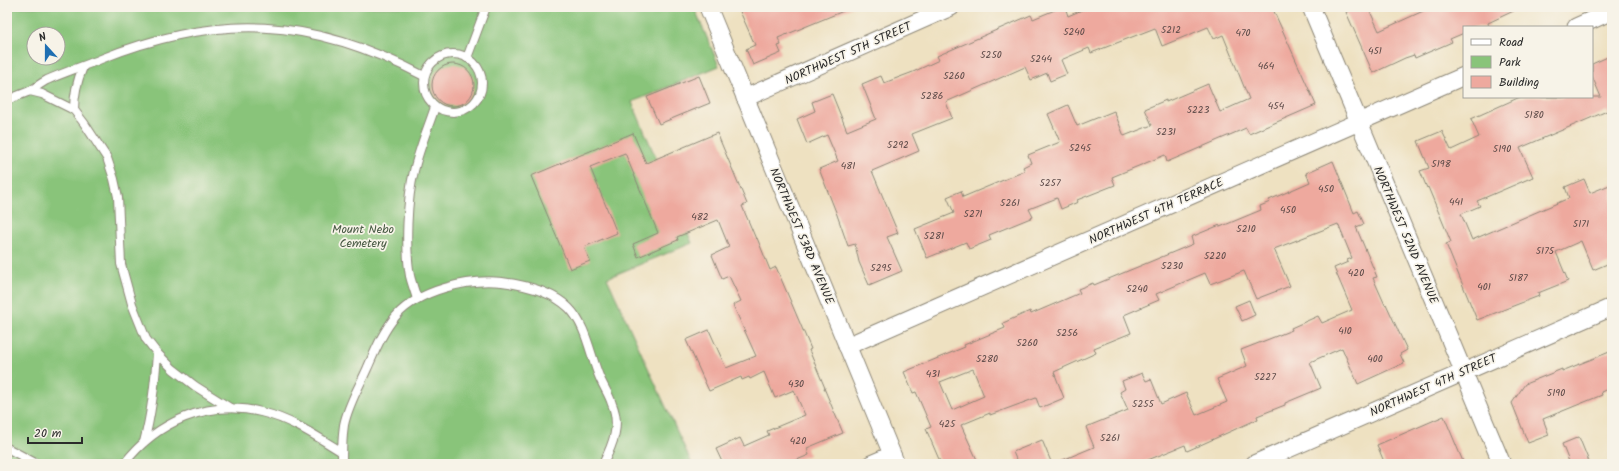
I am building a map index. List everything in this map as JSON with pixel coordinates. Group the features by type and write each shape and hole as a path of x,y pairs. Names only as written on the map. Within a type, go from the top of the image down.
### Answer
{"street":[{"name":"NORTHWEST 53RD AVENUE","path":"708,7 744,98 894,459"},
{"name":"NORTHWEST 5TH STREET","path":"744,98 951,7"},
{"name":"NORTHWEST 52ND AVENUE","path":"1311,7 1502,464"},
{"path":"1578,26 1612,11"},
{"name":"NORTHWEST 4TH TERRACE","path":"847,346 1463,76"},
{"name":"NORTHWEST 4TH STREET","path":"1254,464 1612,306"},
{"path":"871,464 894,459"}],"lane":[{"path":"467,58 486,7"},
{"path":"7,100 30,92 47,80 131,47 171,36 225,28 248,27 298,31 340,40 383,56 424,76"},
{"path":"450,54 467,58 480,72 482,81 481,90 477,99 471,106 457,112 443,111 435,107 429,101 425,93 423,84 424,76 434,61 441,57 450,54"},
{"path":"74,110 74,97 77,82 83,67"},
{"path":"30,92 42,94 74,110 107,158 118,197 121,264 126,283 146,339 173,369 195,386 230,408"},
{"path":"417,300 410,276 409,262 408,242 410,192 414,172 435,107"},
{"path":"342,464 344,425 348,410 386,330 396,316 417,300 453,286 473,282 493,281 541,290 556,298 569,308 581,326 600,378 616,414 617,425 614,437 611,448 603,464"},
{"path":"144,442 153,404 157,353"},
{"path":"124,464 144,442 160,430 180,419 218,408 261,412 285,420 306,430 342,452"},
{"path":"7,448 37,464"}],"green space":[{"name":"Mount Nebo Cemetery","path":"18,7 694,7 719,66 632,102 692,243 607,278 692,464 7,464 7,12"}],"building":[{"path":"738,7 853,7 778,38 781,45 778,46 781,53 753,65 746,49 755,45"},
{"path":"1065,7 1068,16 1089,7 1272,7 1316,105 1249,134 1246,128 1167,162 1165,155 1112,177 1115,185 1077,200 1078,202 1061,209 1057,198 1029,209 1033,217 989,235 991,240 969,249 966,242 927,258 915,229 954,213 947,197 961,191 963,197 1025,171 1023,167 1031,163 1028,155 1060,142 1048,114 1068,105 1077,126 1114,111 1124,136 1152,125 1145,109 1166,100 1166,102 1208,84 1220,112 1249,99 1223,35 1214,39 1208,27 1162,46 1155,28 1091,53 1089,48 1061,60 1067,74 1050,81 1047,73 1031,80 1025,67 946,102 952,118 912,134 919,151 872,171 898,233 887,237 902,271 869,285 859,262 855,244 848,246 819,169 838,161 827,135 807,144 797,119 815,111 812,102 832,94 847,131 876,119 862,84 881,76 884,83 913,72 939,60 937,56 1031,15 1033,19"},
{"path":"1357,7 1368,7 1379,31 1432,7 1522,7 1488,23 1489,26 1463,26 1463,33 1450,39 1452,42 1415,58 1414,55 1405,58 1373,73 1346,12"},
{"path":"1612,55 1612,121 1607,111 1520,148 1533,177 1477,201 1480,206 1461,214 1472,240 1569,198 1565,187 1584,179 1590,193 1612,184 1612,262 1593,270 1581,241 1556,252 1568,281 1538,293 1539,296 1477,320 1446,244 1451,242 1420,171 1429,168 1418,141 1442,131 1451,150 1479,137 1471,119 1518,98 1601,97 1593,78 1593,64"},
{"path":"453,64 468,70 474,85 468,100 453,106 438,100 432,85 438,70"},
{"path":"699,76 710,103 659,124 647,97"},
{"path":"633,133 646,163 717,133 747,204 742,206 770,270 776,267 811,349 809,350 843,433 807,448 809,455 787,464 723,464 716,449 740,438 744,446 769,435 767,431 805,415 794,390 775,398 764,372 750,379 749,377 742,380 741,377 709,391 686,340 709,330 726,368 756,356 733,305 741,301 729,276 722,279 712,255 729,247 718,220 677,237 678,240 638,257 633,244 658,233 625,153 590,167 617,233 584,247 590,261 570,269 531,176"},
{"path":"1333,161 1354,213 1358,211 1364,224 1356,227 1377,277 1373,278 1407,350 1400,354 1404,363 1358,384 1342,348 1310,362 1321,388 1257,416 1258,419 1187,451 1185,445 1138,464 1053,464 1094,447 1086,427 1128,410 1120,392 1125,389 1122,381 1142,373 1146,381 1151,379 1161,404 1186,393 1196,415 1227,402 1217,379 1247,366 1241,350 1292,330 1291,328 1318,316 1322,323 1352,310 1334,268 1348,262 1347,260 1352,258 1338,224 1274,249 1290,286 1256,299 1244,271 1210,284 1205,273 1156,294 1159,300 1124,315 1131,333 1094,348 1096,353 1054,372 1064,398 1040,408 1036,398 990,415 990,413 961,425 979,464 941,464 926,429 931,427 916,392 913,393 904,372 965,347 964,345 1005,328 1003,323 1030,311 1031,314 1080,293 1078,289 1093,283 1094,285 1193,244 1191,237 1261,210 1260,206 1270,202 1269,200 1310,182 1306,173","holes":["973,369 984,396 952,410 940,382"]},
{"path":"1249,300 1255,315 1242,321 1235,306"},
{"path":"1612,351 1612,387 1601,392 1602,395 1543,419 1549,435 1528,443 1512,403 1525,384"},
{"path":"1444,416 1464,464 1385,464 1377,445"},
{"path":"1579,437 1590,464 1570,464 1562,444"},
{"path":"1042,440 1052,464 1018,464 1013,452"}]}
